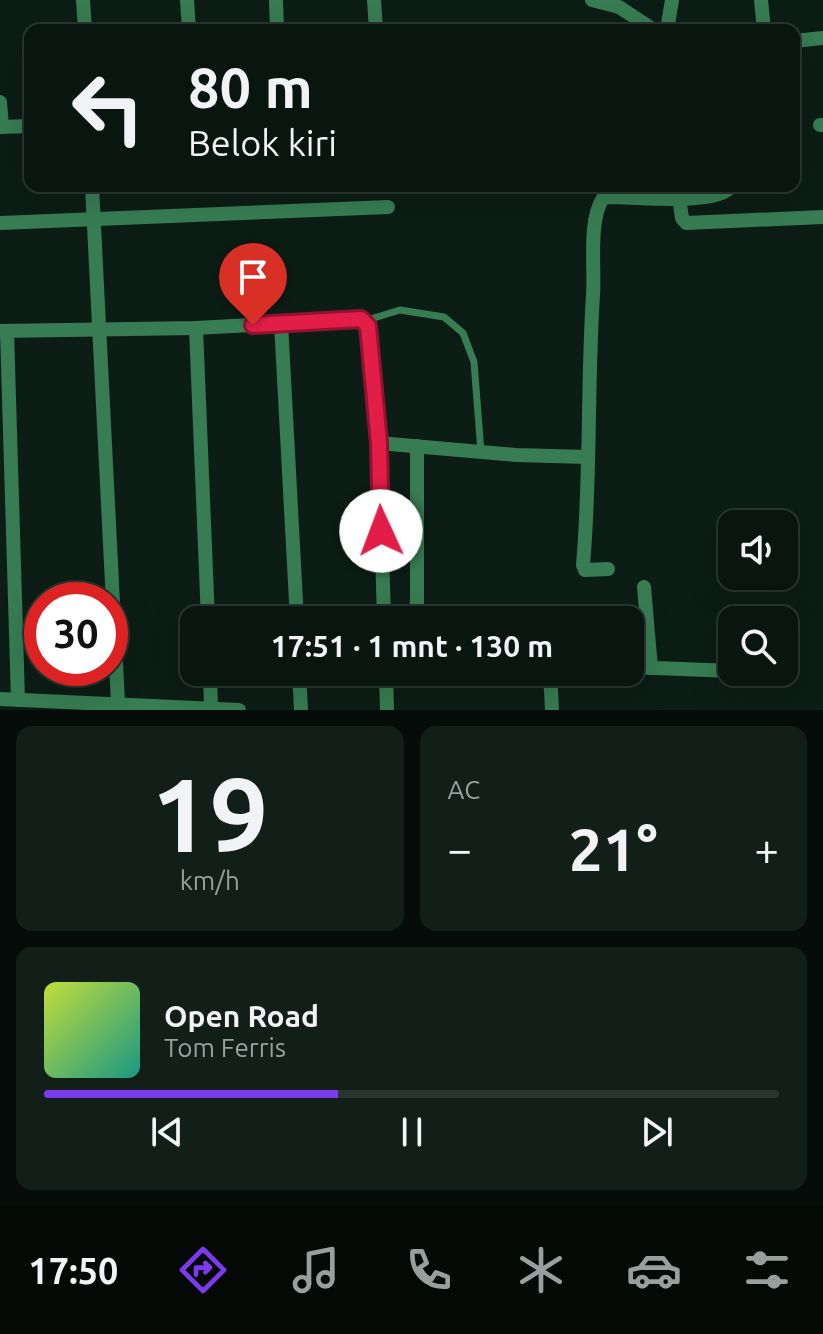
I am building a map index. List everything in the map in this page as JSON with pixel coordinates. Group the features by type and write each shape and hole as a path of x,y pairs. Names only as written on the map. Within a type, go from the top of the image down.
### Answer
{"street":[{"path":"83,0 85,24"},
{"path":"187,0 189,24"},
{"path":"276,0 277,24"},
{"path":"374,0 376,24"},
{"path":"592,0 619,7 645,24"},
{"path":"668,24 672,0"},
{"path":"761,0 763,24"},
{"path":"800,40 823,38"},
{"path":"0,102 1,126 24,126"},
{"path":"92,192 118,703"},
{"path":"608,569 585,570 583,567 590,321 594,236 599,204 603,198 610,197 679,198 717,196 726,192"},
{"path":"679,198 682,218 686,223 823,217"},
{"path":"0,223 388,207"},
{"path":"18,700 4,331 364,321 371,334 379,443 384,606"},
{"path":"281,323 296,606"},
{"path":"196,328 207,606"},
{"path":"379,443 587,457"},
{"path":"417,446 417,606"},
{"path":"644,587 651,668"},
{"path":"644,668 718,670"},
{"path":"210,686 211,708"},
{"path":"300,686 301,710"},
{"path":"386,686 387,710"},
{"path":"551,686 552,710"},
{"path":"0,699 75,706 118,703 239,710"}],"lane":[{"path":"364,321 400,310 444,317 463,333 474,362 481,452"}],"route":[{"path":"253,325 361,319 368,326 379,443 381,531"}]}
